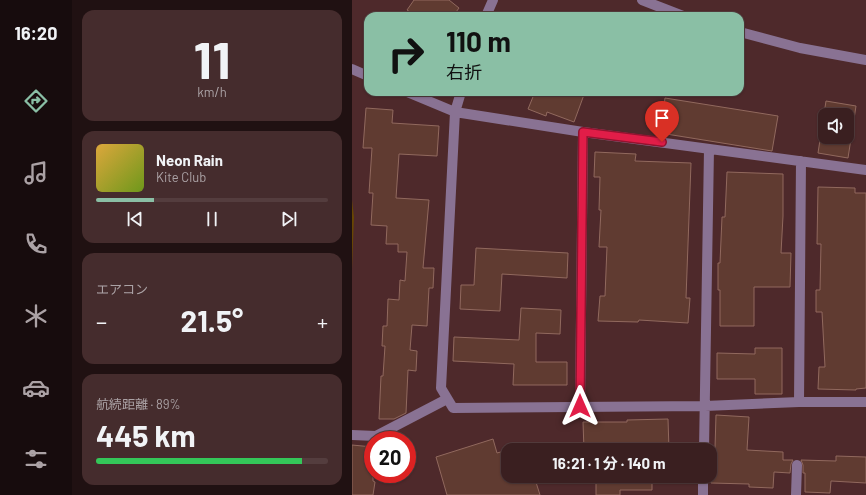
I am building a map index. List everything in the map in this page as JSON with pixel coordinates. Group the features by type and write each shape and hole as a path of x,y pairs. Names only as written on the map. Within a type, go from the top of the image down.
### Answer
{"street":[{"path":"488,12 493,0"},
{"path":"642,0 673,12"},
{"path":"744,33 800,48 866,60"},
{"path":"352,69 364,74"},
{"path":"416,96 455,112 583,132 866,170"},
{"path":"460,96 455,112 441,388 452,408 705,406 799,402 866,402"},
{"path":"580,406 583,132"},
{"path":"704,443 709,149"},
{"path":"799,402 801,161"},
{"path":"352,435 376,436 447,398"},
{"path":"796,495 797,465"},
{"path":"703,495 704,483"}],"shaded area":[{"path":"352,200 354,217 352,269"}],"building":[{"path":"414,0 449,0 459,8 456,12 410,12 407,10"},
{"path":"533,96 584,96 574,122 547,112 546,116 528,109"},
{"path":"665,98 778,116 772,151 660,133"},
{"path":"826,101 856,106 854,119 854,108 825,108"},
{"path":"366,108 393,110 392,123 439,126 437,156 399,154 396,198 429,200 423,268 434,268 433,288 429,288 427,326 412,325 410,350 417,351 416,371 408,370 406,413 394,419 379,419 381,376 383,376 385,346 382,346 383,326 387,326 388,299 399,300 400,280 405,281 407,252 398,252 398,244 386,244 387,226 371,225 373,193 369,193 372,148 363,148"},
{"path":"819,144 850,144 848,158 818,153"},
{"path":"595,152 636,154 635,161 691,163 686,298 690,298 688,323 639,320 638,322 598,321 600,296 605,296 607,247 599,247 601,210 599,210 600,177 594,177"},
{"path":"727,172 783,174 781,253 791,253 790,287 754,287 754,326 720,326 718,263 720,263 722,217 725,217"},
{"path":"818,187 855,188 855,193 866,193 866,388 856,390 818,389 819,367 825,367 822,312 816,312 816,290 820,290 821,244 817,244"},
{"path":"476,248 568,253 567,278 502,274 500,311 460,309 461,285 474,285"},
{"path":"521,308 561,310 560,334 536,333 536,362 567,362 567,385 513,385 514,364 453,361 454,337 519,340"},
{"path":"755,348 782,348 782,394 755,394 755,379 717,379 717,353 755,354"},
{"path":"716,415 749,417 747,450 783,452 783,460 793,460 790,473 774,472 773,488 749,487 749,484 711,483 717,483 717,443 715,443"},
{"path":"668,419 669,443 584,443 583,422 627,422 627,420"},
{"path":"493,439 497,453 501,452 501,483 536,483 540,495 447,495 436,457"},
{"path":"352,445 364,446 364,483 375,483 373,495 352,495"},
{"path":"836,456 866,457 866,483 831,481 830,493 805,492 805,473 803,473 803,465 801,460 836,461"},
{"path":"596,483 652,483 652,490 620,490 620,495 596,495"}],"route":[{"path":"580,406 583,132 662,142"}]}
